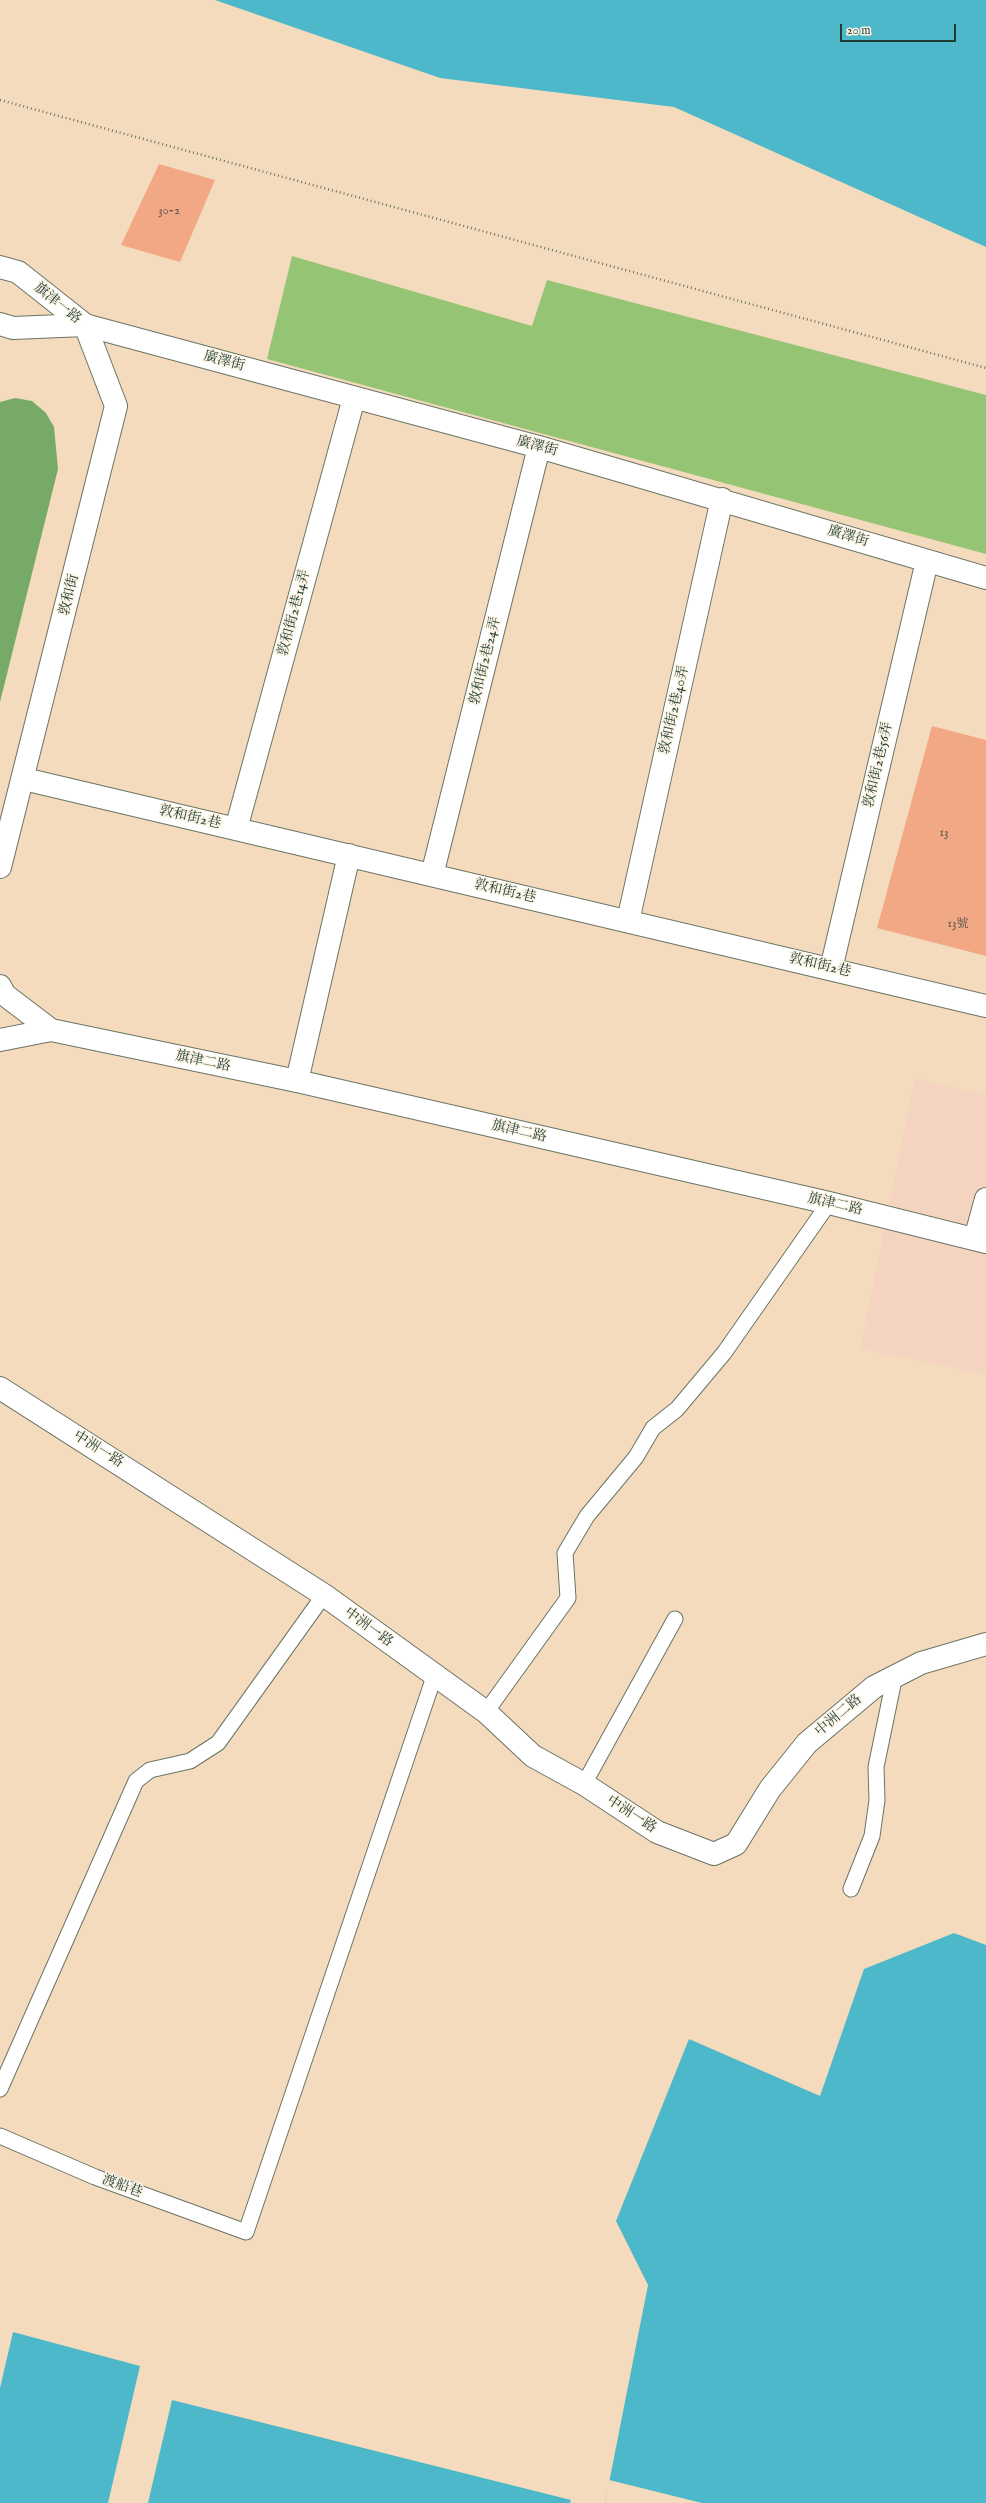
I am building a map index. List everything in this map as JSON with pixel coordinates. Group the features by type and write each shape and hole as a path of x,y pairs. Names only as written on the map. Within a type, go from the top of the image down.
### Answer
{"street":[{"name":"旗津一路","path":"0,267 18,272 85,325"},
{"name":"旗津一路","path":"0,324 12,328 85,325"},
{"name":"廣澤街","path":"85,325 722,499 986,578"},
{"name":"敦和街","path":"0,867 24,779 116,406 85,325"},
{"name":"敦和街2巷14弄","path":"236,829 354,398"},
{"name":"敦和街2巷24弄","path":"432,875 539,448"},
{"name":"敦和街2巷40弄","path":"628,921 722,499"},
{"name":"敦和街2巷56弄","path":"831,969 926,561"},
{"name":"敦和街2巷","path":"24,779 986,1006"},
{"path":"297,1081 349,856"},
{"path":"0,986 5,995 51,1030"},
{"path":"0,1040 51,1030"},
{"name":"旗津二路","path":"51,1030 297,1081 829,1203 981,1241"},
{"path":"981,1241 986,1199"},
{"name":"中洲一路","path":"0,1388 324,1595 434,1677 486,1712 533,1756 584,1784 657,1832 714,1854 736,1844"},
{"name":"中洲二路","path":"736,1844 770,1789 807,1743 874,1687 921,1663 986,1644"}],"lane":[{"path":"486,1712 568,1598 565,1553 587,1516 636,1457 653,1428 676,1409 724,1353 829,1203"},
{"path":"0,2089 136,1781 150,1770 190,1761 218,1743 324,1595"},
{"path":"584,1784 675,1620"},
{"path":"851,1889 872,1836 877,1800 876,1767 895,1675"},
{"name":"渡船巷","path":"0,2136 96,2177 246,2232 434,1677"}],"path":[{"path":"0,100 986,368"}],"shaded area":[{"path":"915,1078 986,1095 986,1374 860,1349"}],"green space":[{"path":"292,256 532,326 547,280 986,395 986,554 267,359"},
{"path":"15,398 32,401 46,413 54,427 58,469 0,702 0,402"}],"water":[{"path":"215,0 986,0 986,247 674,107 440,78"},
{"path":"954,1933 986,1945 986,2503 605,2503 648,2285 616,2221 689,2039 820,2096 864,1969"},
{"path":"13,2332 140,2366 108,2503 0,2503 0,2388"},
{"path":"172,2400 571,2500 570,2503 148,2503"}],"pier":[{"path":"609,2480 702,2503 605,2503"}],"building":[{"path":"159,164 215,180 180,262 121,245"},
{"path":"932,726 986,740 986,956 877,928"}]}
